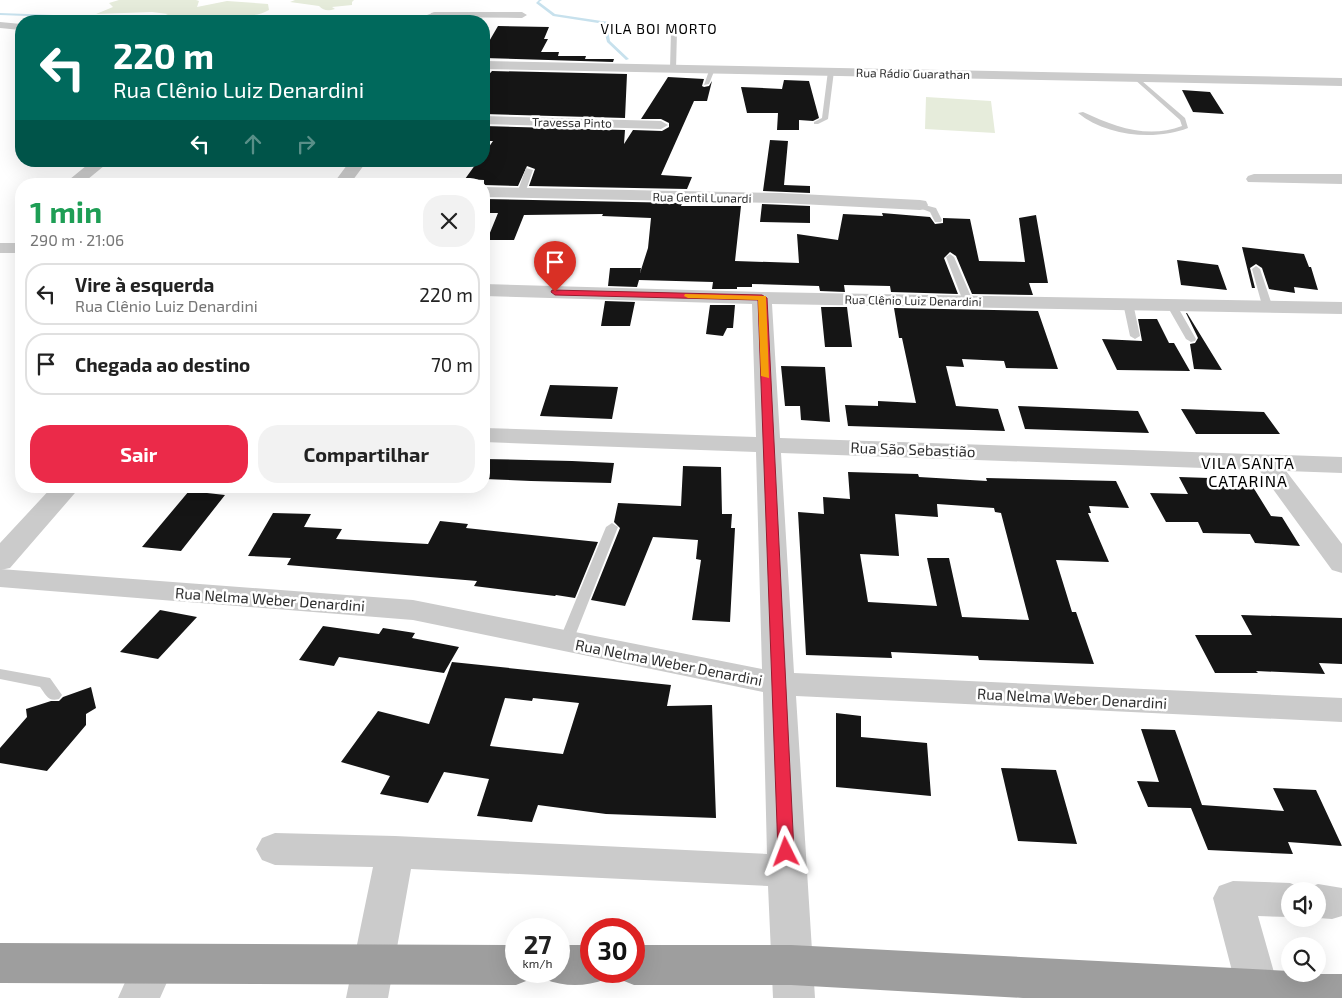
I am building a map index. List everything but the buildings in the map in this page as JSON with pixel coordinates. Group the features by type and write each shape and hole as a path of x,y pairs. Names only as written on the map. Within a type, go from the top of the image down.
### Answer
{"highway":[{"path":"0,963 147,981 371,982 505,966"},
{"path":"645,966 792,981 1258,990 1342,994"}],"street":[{"path":"435,14 522,15"},
{"path":"0,25 15,26"},
{"name":"Rua Rádio Guarathan","path":"490,66 1342,82"},
{"name":"Travessa Pinto","path":"490,120 661,124"},
{"path":"80,178 94,167"},
{"path":"346,178 354,167"},
{"path":"1254,179 1342,179"},
{"name":"Rua Gentil Lunardi","path":"490,192 780,198 920,205"},
{"path":"0,248 15,248"},
{"name":"Rua Clênio Luiz Denardini","path":"490,290 762,298 1267,305 1342,308"},
{"path":"762,298 792,981"},
{"name":"Rua São Sebastião","path":"490,435 1342,465"},
{"path":"1267,463 1342,564"},
{"path":"0,561 62,493"},
{"name":"Rua Nelma Weber Denardini","path":"0,578 413,610 779,684 1342,710"},
{"path":"275,849 395,852 787,871"},
{"path":"371,982 395,852"},
{"path":"1258,990 1233,898 1281,900"}],"lane":[{"path":"673,69 674,31"},
{"path":"706,84 712,69"},
{"path":"816,123 825,118 831,72"},
{"path":"1080,113 1123,132 1177,131 1186,127 1183,120 1136,77"},
{"path":"521,193 529,170"},
{"path":"920,205 933,210 938,220"},
{"path":"950,257 968,301"},
{"path":"1256,269 1267,305"},
{"path":"1128,303 1135,336"},
{"path":"1171,304 1191,339"},
{"path":"566,641 612,527"},
{"path":"0,674 45,682 54,695"}],"green space":[{"path":"119,0 196,0 199,1 197,7 227,1 268,4 269,10 252,15 166,15 168,14 152,12 96,14 113,7 109,3"},
{"path":"295,0 354,0 352,5 332,7 335,9 328,10 319,6 290,2"},
{"path":"926,97 991,101 995,133 925,129"}],"waterway":[{"path":"541,0 537,2 554,15 614,24 606,30 608,41 627,59"},
{"path":"0,14 27,15"}],"slow traffic":[{"path":"688,296 762,298 766,376"}],"district":[{"name":"VILA BOI MORTO","path":"659,28"},
{"name":"VILA SANTA CATARINA","path":"1248,471"}],"route":[{"path":"555,292 762,298 786,852"}]}
